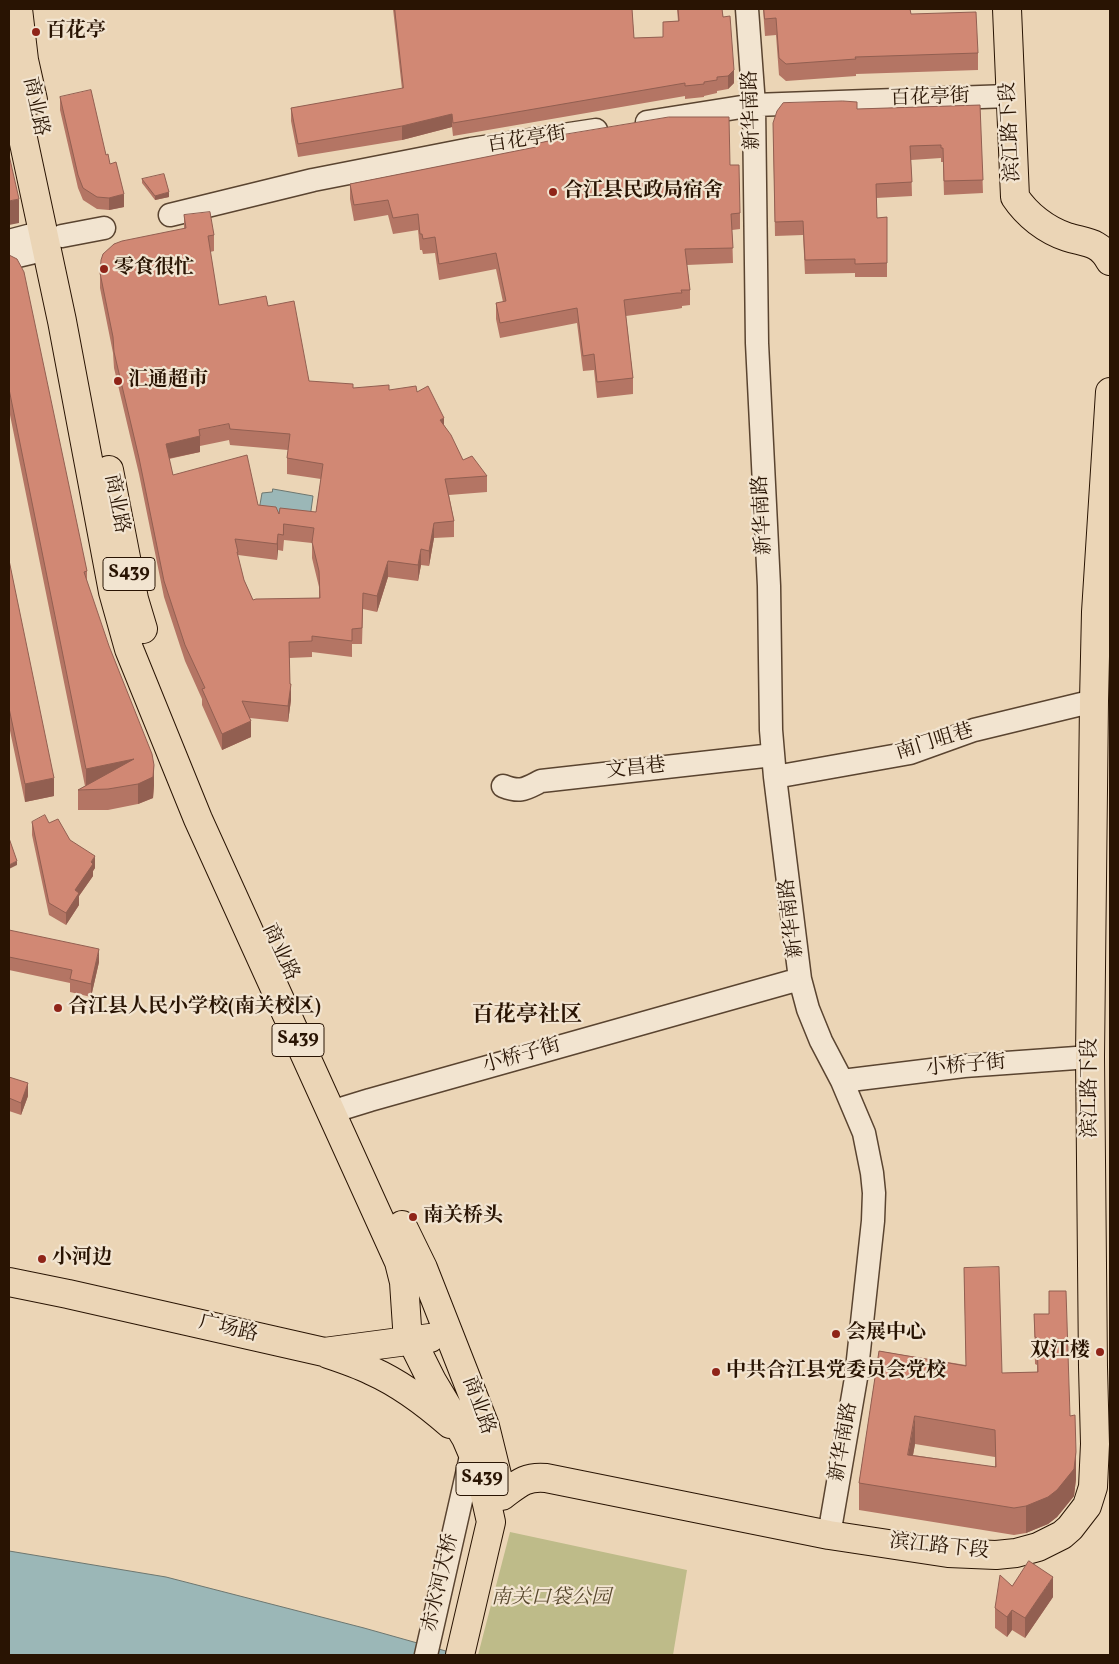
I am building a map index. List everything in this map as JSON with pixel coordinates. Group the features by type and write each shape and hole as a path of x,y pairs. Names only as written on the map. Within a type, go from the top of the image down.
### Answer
{"main road":[{"name":"商业路","path":"18,9 51,239"},
{"name":"滨江路下段","path":"1007,9 1009,96 1015,198 1025,212 1048,228 1066,237 1091,242 1105,252 1110,261"},
{"name":"商业路","path":"9,74 51,239 79,317 134,599 146,640 220,826 340,1109 399,1262 404,1282 407,1326 412,1341 432,1381 474,1439 502,1496"},
{"name":"滨江路下段","path":"829,1535 948,1553 996,1555 1016,1553 1038,1547 1062,1535 1077,1522 1087,1506 1093,1488 1095,1444 1090,1057 1094,701 1096,612 1110,392"},
{"name":"商业路","path":"340,1109 423,1268 448,1334 474,1439 491,1522"},
{"name":"广场路","path":"9,1282 324,1352 412,1341 448,1334"},
{"path":"324,1352 373,1371 425,1402 474,1439 502,1448 515,1460 538,1473 557,1480"},
{"path":"491,1522 500,1508 502,1496 530,1478 546,1478 829,1535"},
{"name":"赤水河大桥","path":"460,1655 491,1522"}],"street":[{"name":"新华南路","path":"747,9 754,105 757,343 769,586 771,730 774,766 800,979 808,1009 818,1033 856,1112 868,1152 874,1193 874,1220 856,1378 829,1535"},
{"name":"百花亭街","path":"170,214 313,180 471,149 754,105 1009,96"},
{"path":"9,241 51,239 104,228"},
{"path":"9,258 51,239"},
{"name":"南门咀巷","path":"774,766 910,754 974,730 1094,701"},
{"name":"文昌巷","path":"503,786 523,790 541,781 774,766"},
{"name":"小桥子街","path":"340,1109 800,979"},
{"name":"小桥子街","path":"842,1081 964,1066 1090,1057"},
{"name":"赤水河大桥","path":"426,1655 474,1439"}],"green space":[{"name":"南关口袋公园","path":"510,1532 687,1570 673,1655 478,1655"}],"water":[{"path":"273,489 313,496 309,525 258,516 262,493 272,492"},
{"path":"9,1551 166,1577 460,1655 9,1655"}],"building":[{"path":"395,9 632,9 634,38 663,37 663,22 679,21 678,9 722,9 723,17 730,16 734,70 728,76 717,77 717,80 704,82 704,84 685,86 685,83 453,123 452,114 402,126 298,144 291,108 403,88"},
{"path":"764,9 910,9 911,14 976,12 978,53 855,57 856,59 786,64 779,58 776,18 765,19"},
{"path":"91,90 106,155 108,154 110,164 116,162 124,194 109,198 97,197 83,188 78,175 60,97"},
{"path":"857,102 857,109 980,105 983,180 944,181 943,148 941,148 941,145 910,146 912,182 876,184 877,218 887,217 887,263 855,264 855,259 805,260 803,221 775,222 773,123 777,111 783,103"},
{"path":"669,117 729,117 730,165 739,165 740,213 731,214 733,248 685,249 690,290 681,290 682,293 624,300 633,378 597,382 594,354 583,356 577,308 500,323 496,303 506,301 496,253 439,264 435,237 423,239 422,234 420,234 418,214 393,218 388,200 354,205 350,184 536,147 535,144 557,139 557,136"},
{"path":"9,155 19,199 9,201"},
{"path":"164,174 169,192 155,196 142,179"},
{"path":"210,212 214,235 208,236 219,305 266,296 268,306 294,301 309,381 353,384 353,388 389,385 389,390 416,386 417,392 428,386 444,418 440,420 451,435 463,460 472,456 487,476 445,479 454,521 434,523 429,551 421,549 418,565 388,561 377,596 363,593 362,628 352,629 352,641 312,636 312,641 289,642 291,684 288,706 242,701 251,721 222,734 202,689 205,688 185,645 164,581 139,458 114,352 113,337 100,273 103,254 114,244 186,228 184,215","holes":["229,424 230,429 290,434 287,458 323,464 316,512 280,508 279,514 276,507 258,505 247,455 173,475 166,444 200,436 199,430","284,524 314,528 312,542 319,571 320,598 253,600 244,580 235,539 277,544 278,534 283,535"]},
{"path":"9,255 17,259 24,272 87,571 84,572 109,646 152,754 154,765 153,777 138,784 108,789 78,790 134,759 86,769 9,389"},
{"path":"9,560 54,778 25,784 9,708"},
{"path":"45,815 49,823 58,819 70,840 95,856 91,862 93,864 75,890 79,893 66,913 49,903 32,822"},
{"path":"9,838 17,861 9,865"},
{"path":"9,930 99,949 91,984 70,979 72,970 9,957"},
{"path":"9,1077 28,1083 21,1103 9,1098"},
{"path":"999,1267 1002,1373 1038,1372 1034,1314 1049,1314 1049,1291 1066,1291 1070,1416 1075,1415 1076,1452 1074,1469 1057,1490 1048,1497 1026,1506 1014,1508 859,1483 879,1351 966,1366 964,1268","holes":["915,1416 995,1430 996,1467 908,1455"]},
{"path":"1029,1561 1053,1577 1025,1618 1012,1610 1007,1617 995,1608 1000,1575 1012,1586"}],"place":[{"name":"百花亭","path":"36,32"},
{"name":"合江县民政局宿舍","path":"553,192"},
{"name":"零食很忙","path":"104,269"},
{"name":"汇通超市","path":"118,381"},
{"name":"合江县人民小学校(南关校区)","path":"58,1008"},
{"name":"南关桥头","path":"413,1217"},
{"name":"小河边","path":"42,1259"},
{"name":"会展中心","path":"836,1334"},
{"name":"双江楼","path":"1100,1352"},
{"name":"中共合江县党委员会党校","path":"716,1372"}],"district":[{"name":"百花亭社区","path":"527,1017"}]}
